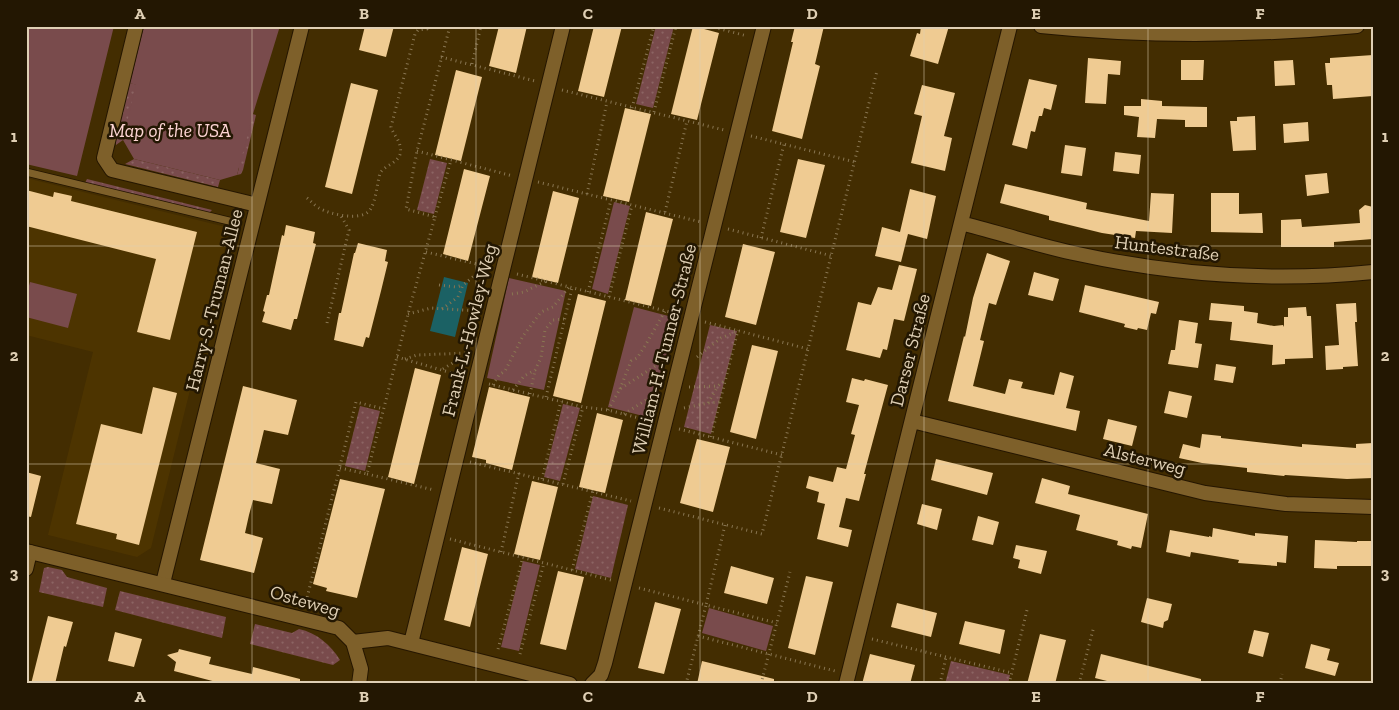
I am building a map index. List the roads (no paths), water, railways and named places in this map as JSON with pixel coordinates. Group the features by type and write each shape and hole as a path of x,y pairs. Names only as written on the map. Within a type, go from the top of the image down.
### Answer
{"street":[{"path":"136,26 104,158 112,170 257,205"},
{"name":"Harry-S.-Truman-Allee","path":"163,583 302,26"},
{"name":"Frank-L.-Howley-Weg","path":"411,643 497,296 497,269 526,179 563,26"},
{"name":"William-H.-Tunner-Straße","path":"595,681 605,663 610,644 764,26"},
{"name":"Darser Straße","path":"846,684 1010,26"},
{"path":"1041,26 1129,33 1213,34 1299,31 1357,26"},
{"name":"Huntestraße","path":"961,223 1078,254 1168,269 1269,276 1373,272"},
{"name":"Alsterweg","path":"912,421 1198,491 1286,504 1373,507"},
{"path":"26,569 28,551"},
{"name":"Osteweg","path":"28,551 340,628 353,642 388,638 570,684"},
{"path":"353,642 361,669 360,684"}],"lane":[{"path":"26,172 229,221"}],"water":[{"path":"444,277 468,283 455,337 430,331"}],"park label":[{"name":"Map of the USA","path":"170,130"}]}
